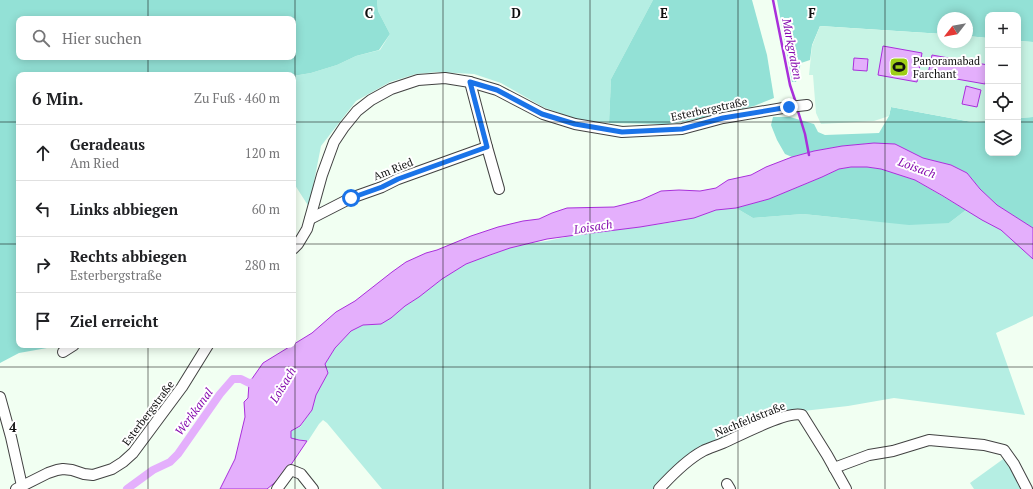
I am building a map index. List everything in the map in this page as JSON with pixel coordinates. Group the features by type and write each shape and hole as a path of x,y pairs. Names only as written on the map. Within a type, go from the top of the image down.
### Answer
{"street":[{"name":"Esterbergstraße","path":"296,246 307,229 322,175 334,142 344,126 357,111 371,100 391,88 418,80 445,78 470,82 497,90 542,114 575,124 622,132 682,129 723,118 807,105"},
{"path":"470,82 499,189"},
{"name":"Am Ried","path":"310,220 351,198 382,187 398,179 487,147"},
{"path":"63,352 69,348"},
{"name":"Esterbergstraße","path":"0,397 11,437 19,487 57,470 72,470 84,474 94,475 112,469 133,453 182,387 206,348"},
{"name":"Nachfeldstraße","path":"659,489 666,481 702,451 771,421 798,413 802,415 846,489"},
{"path":"834,468 869,455 928,440 984,445 1004,450 1014,464 1027,489"},
{"path":"277,489 291,470 301,474 314,489"}],"shaded area":[{"path":"0,0 377,0 378,11 390,34 379,50 356,56 337,65 311,73 296,76 296,72 16,72 16,348 47,348 19,353 0,363"},
{"path":"377,0 653,0 611,79 609,123 576,119 543,107 501,83 474,74 437,72 416,74 390,82 356,101 321,146 309,207 296,187 296,76 311,73 337,65 356,56 380,50 390,34 378,11"},
{"path":"653,0 752,0 767,55 774,98 754,106 709,117 669,124 609,123 611,79"},
{"path":"777,0 1033,0 1033,42 1021,41 1021,12 985,12 985,38 973,37 973,12 937,12 937,34 820,26 812,45 810,60 801,63 796,82 792,82"},
{"name":"Panoramabad Farchant","path":"820,26 937,34 937,48 973,48 973,37 985,38 985,121 972,122 891,107 889,116 874,121 821,124 816,113 813,75 809,75 812,46"},
{"path":"1021,41 1033,42 1033,117 1021,118"},
{"path":"891,107 972,122 985,121 985,156 1021,156 1021,118 1033,117 1033,228 997,205 980,189 967,173 951,165 923,158 895,144 874,143 842,146 792,157 785,154 771,125 773,117 790,117 814,124 818,132 825,135 879,133 889,116"},
{"path":"851,167 881,169 915,180 966,210 949,223 909,225 803,214 753,218 736,208 769,199 839,169"},
{"path":"736,208 753,218 803,214 860,220 949,223 966,210 1001,230 1033,259 1033,316 996,333 1025,415 894,398 848,406 803,411 720,441 656,489 382,489 323,420 308,441 291,438 290,431 300,427 312,410 316,395 328,373 325,364 335,348 351,331 363,325 381,324 442,279 466,264 510,248 532,243 576,235 673,222 694,218 716,210"},
{"path":"1006,457 1024,489 974,489 970,483"}],"water":[{"path":"883,46 922,53 917,82 878,75"},
{"path":"932,55 985,64 985,84 928,74"},
{"path":"854,58 868,59 867,71 853,70"},
{"path":"966,86 981,90 977,107 962,104"},
{"name":"Loisach","path":"874,143 895,144 923,158 951,165 967,173 980,189 997,205 1033,228 1033,259 1001,230 915,180 881,169 867,167 839,169 769,199 736,208 716,210 694,218 640,227 547,239 510,248 466,264 442,279 381,324 363,325 351,331 335,348 325,364 328,373 316,395 312,410 300,426 291,431 291,438 307,441 284,475 267,489 220,489 235,459 245,417 244,402 248,398 249,383 263,363 288,348 296,348 296,343 312,333 336,312 355,301 406,262 471,236 498,227 539,219 567,208 614,207 641,200 661,191 700,191 716,188 728,180 751,175 766,167 792,157 842,146"}],"waterway":[{"name":"Markgraben","path":"773,0 790,85 796,103"},
{"name":"Markgraben","path":"797,108 805,134 809,155"},
{"name":"Werkkanal","path":"127,489 153,470 170,462 178,454 220,394 233,379 241,379 249,383 260,382"}],"place":[{"name":"Panoramabad Farchant","path":"899,67"}],"route":[{"path":"351,198 382,187 398,179 487,147 470,82 497,90 542,114 575,124 622,132 682,129 723,118 789,107"}]}
